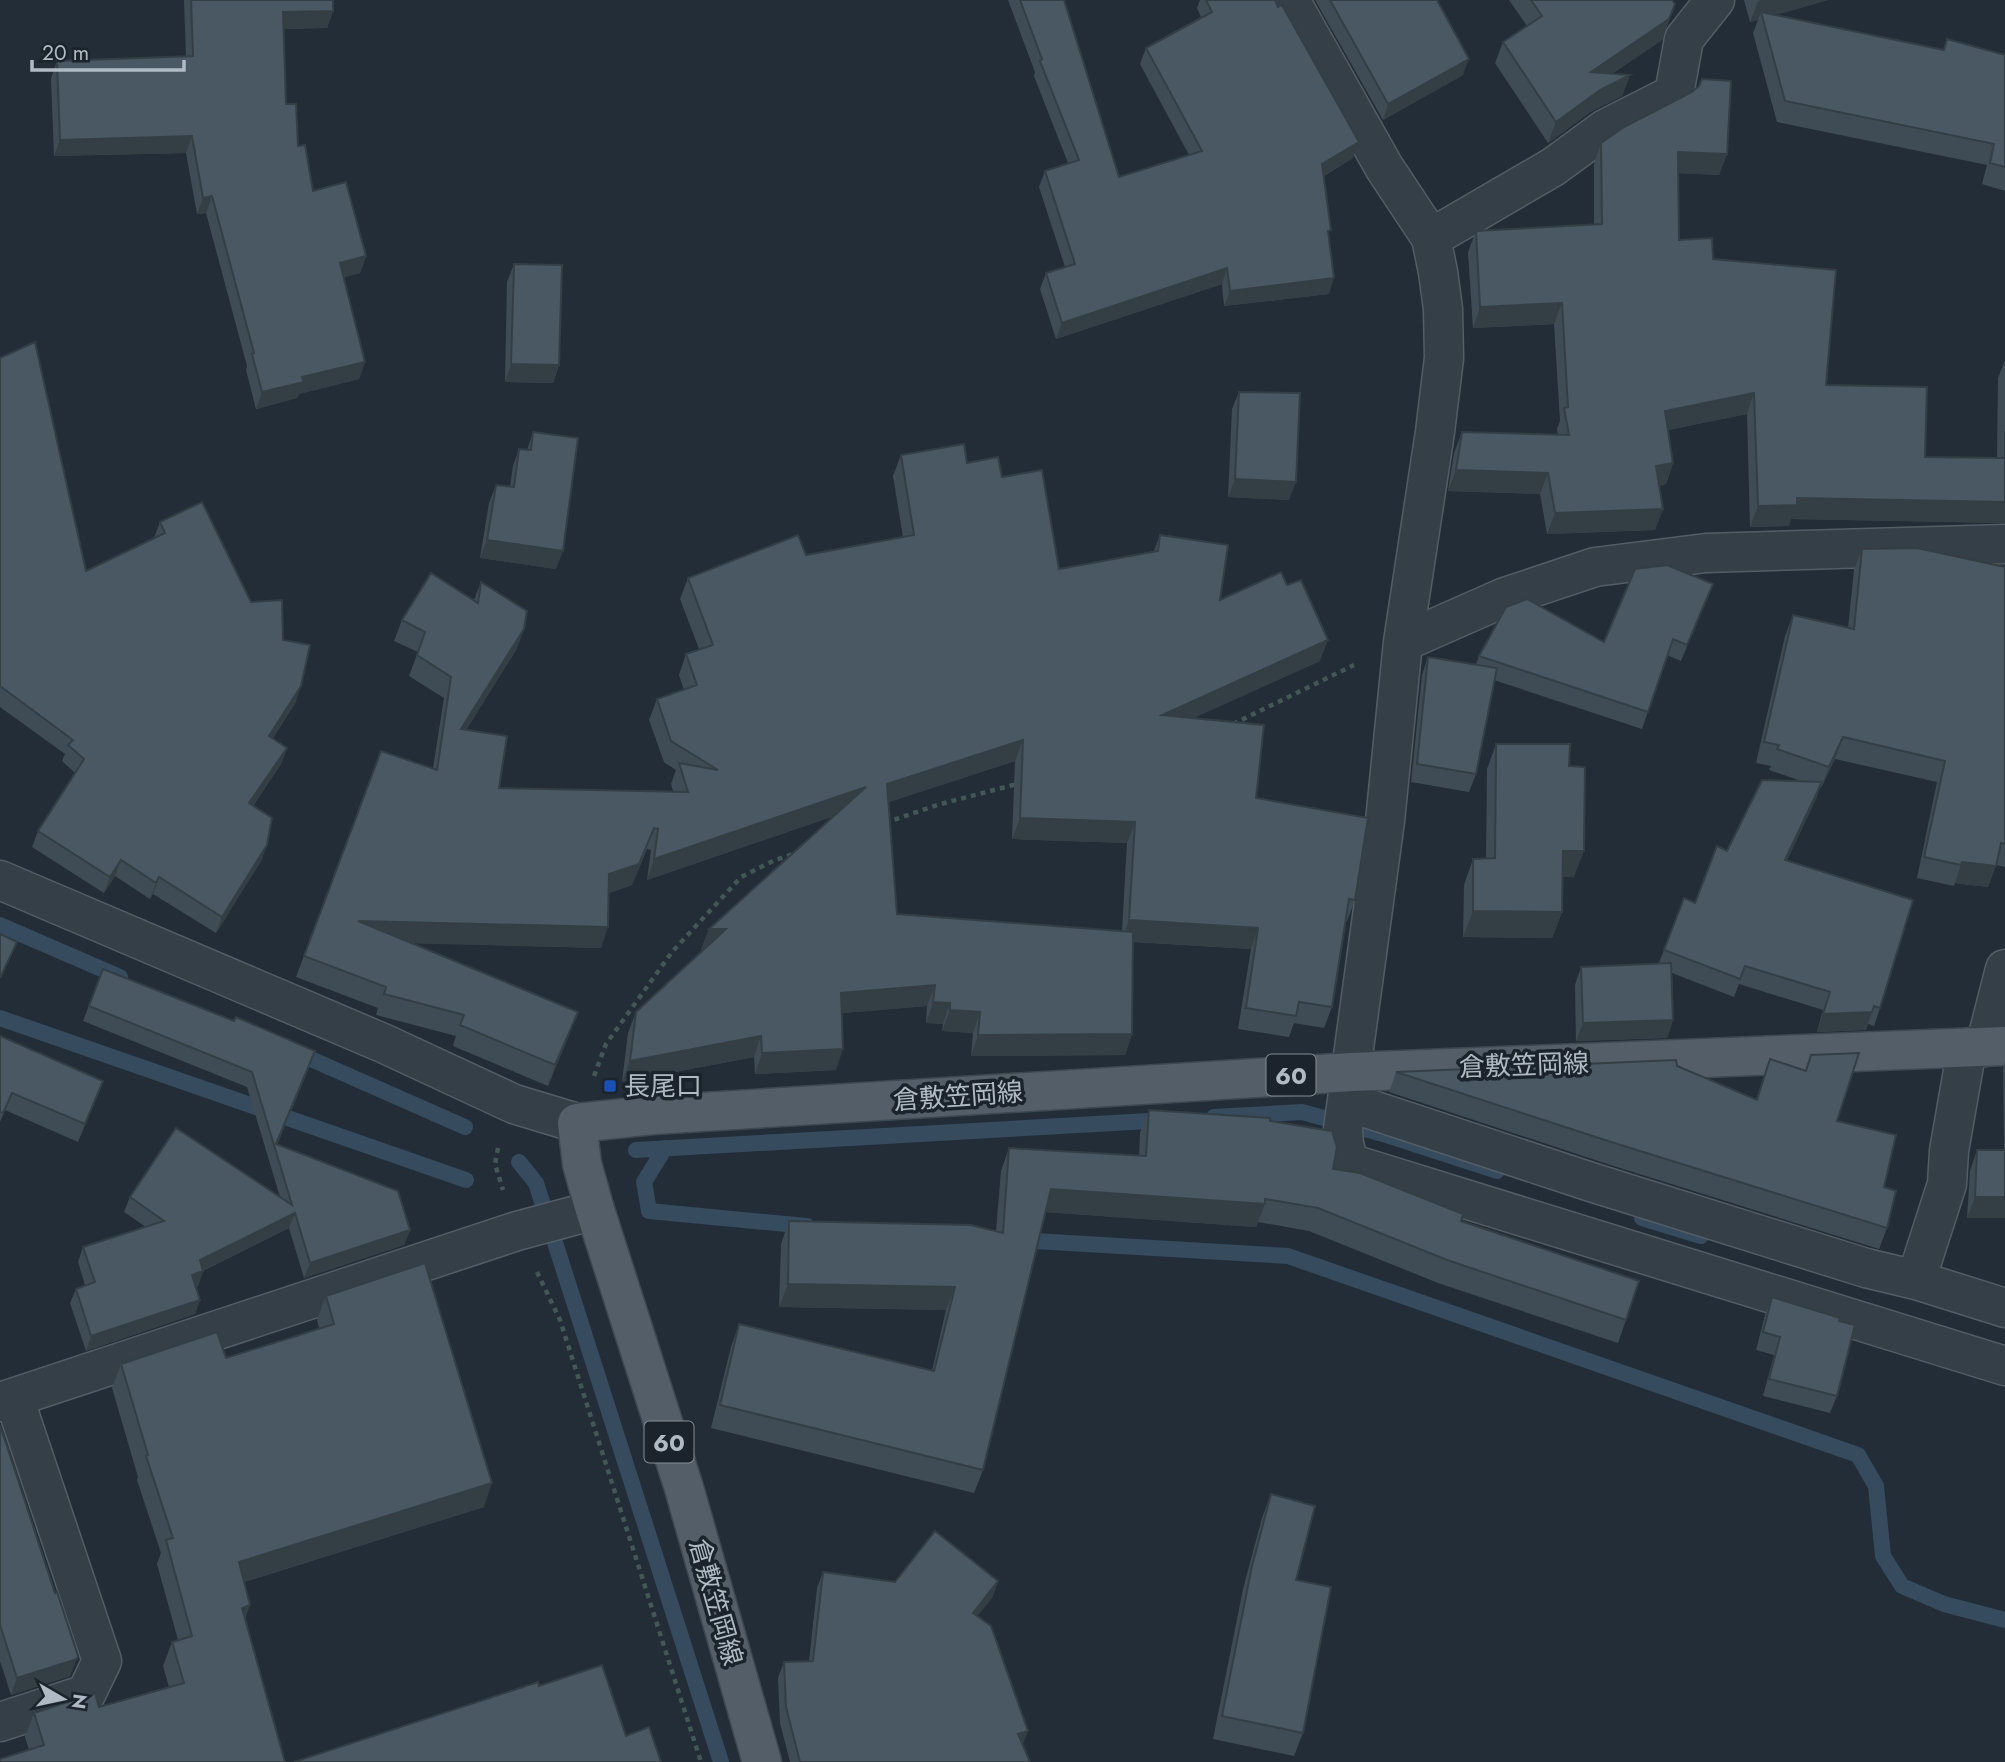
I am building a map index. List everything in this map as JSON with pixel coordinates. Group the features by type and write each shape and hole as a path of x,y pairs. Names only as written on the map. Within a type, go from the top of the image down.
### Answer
{"main road":[{"name":"倉敷笠岡線","path":"762,1762 684,1488 553,1221 582,1164 577,1122 653,1115 1350,1087 1986,1047"}],"street":[{"path":"1290,0 1384,167 1431,238 1443,309 1444,358 1435,432 1403,642 1385,821 1343,1129 1343,1144 1349,1163 2005,1366"},
{"path":"1431,238 1553,167 1605,129 1674,94 1684,39 1715,0"},
{"path":"1403,642 1505,597 1595,567 1706,553 2005,544"},
{"path":"0,880 385,1044 514,1104 577,1122"},
{"path":"1916,1280 1947,1184 1949,1151 1986,1047 2005,969"},
{"path":"1350,1087 1606,1187 2005,1308"},
{"path":"0,1723 86,1694 102,1661 7,1400 553,1221"}],"path":[{"path":"1223,729 1403,642"},
{"path":"874,827 937,805 1025,781"},
{"path":"577,1122 606,1044 671,952 741,877 773,861 798,853"},
{"path":"500,1139 495,1164 553,1221 560,1320 701,1762"}],"building":[{"path":"191,0 333,0 333,11 283,12 286,104 296,104 298,146 305,145 313,191 346,182 366,256 340,263 365,362 302,377 304,382 262,392 212,196 203,198 192,136 60,140 57,61 193,56"},
{"path":"1020,0 1064,0 1119,177 1202,151 1146,48 1212,12 1206,0 1275,0 1278,7 1282,5 1359,142 1322,164 1334,278 1230,291 1227,268 1062,323 1046,273 1075,264 1045,171 1079,160 1040,61 1042,59"},
{"path":"1330,0 1437,0 1469,59 1388,104"},
{"path":"1531,0 1672,0 1675,4 1669,19 1591,72 1630,75 1600,90 1556,122 1503,42 1542,16"},
{"path":"1761,12 1944,50 1947,39 2005,55 2005,167 1990,163 1994,144 1785,101"},
{"path":"1702,79 1731,81 1727,154 1678,152 1679,240 1712,238 1713,259 1836,270 1826,385 1927,387 1925,457 2005,458 2005,502 1797,498 1797,505 1758,506 1754,393 1665,411 1673,463 1656,466 1663,509 1555,513 1548,473 1456,470 1462,432 1569,435 1564,408 1568,407 1562,303 1480,307 1476,231 1602,224 1601,143 1624,127 1692,92"},
{"path":"514,264 562,265 559,365 511,364"},
{"path":"35,342 86,571 165,533 160,522 202,502 251,602 282,600 283,640 310,645 301,686 269,736 287,748 249,803 272,818 267,845 222,917 159,877 156,883 121,860 110,877 38,831 84,759 68,745 73,740 0,686 0,358"},
{"path":"1239,392 1300,393 1296,482 1235,479"},
{"path":"533,432 578,438 563,551 487,540 496,485 514,487 519,449 531,450"},
{"path":"964,444 967,463 998,457 1002,477 1042,470 1059,569 1158,551 1160,535 1228,545 1220,600 1281,572 1287,585 1301,580 1328,640 1162,715 1264,725 1256,798 1368,818 1355,900 1349,899 1332,1007 1299,1002 1296,1016 1246,1008 1258,928 1129,920 1135,822 1020,818 1023,740 887,784 897,914 1133,932 1132,1034 978,1035 980,1012 950,1010 950,1003 933,1002 935,985 841,993 843,1049 762,1053 761,1036 630,1061 636,1012 726,929 709,929 866,787 654,859 658,829 654,828 639,864 609,874 608,927 358,921 578,1012 555,1065 460,1025 464,1015 384,994 386,987 304,956 381,751 437,770 451,677 417,655 425,632 402,620 431,573 478,603 481,582 527,611 524,629 461,729 507,736 499,788 688,792 679,763 718,770 671,741 657,699 697,685 686,654 713,645 688,578 798,535 806,555 914,535 901,455"},
{"path":"1917,548 2005,567 2005,844 2001,843 1996,866 1962,862 1961,865 1924,857 1945,761 1843,737 1829,767 1777,749 1779,745 1764,742 1793,615 1854,629 1862,549"},
{"path":"1667,565 1713,584 1687,645 1673,639 1648,712 1479,656 1506,607 1527,599 1604,642 1635,569"},
{"path":"1428,657 1497,668 1476,774 1417,764"},
{"path":"1496,744 1570,744 1569,766 1585,767 1584,851 1563,851 1562,912 1473,911 1473,859 1495,858"},
{"path":"1762,780 1822,782 1785,860 1913,900 1880,1008 1874,1006 1872,1012 1823,1014 1830,992 1745,966 1740,979 1664,950 1684,898 1695,903 1717,846 1727,851"},
{"path":"0,934 17,942 0,978"},
{"path":"1671,963 1673,1020 1583,1023 1581,967"},
{"path":"103,969 234,1021 236,1017 315,1051 276,1144 398,1191 410,1230 310,1263 295,1213 200,1260 203,1271 192,1275 200,1300 91,1336 76,1289 95,1282 83,1247 164,1221 130,1197 176,1128 292,1205 252,1072 89,1006"},
{"path":"0,1036 103,1081 85,1124 12,1093 3,1113 0,1112"},
{"path":"1859,1053 1837,1121 1896,1135 1884,1187 1896,1191 1887,1228 1396,1072 1676,1060 1677,1066 1757,1100 1770,1059 1806,1071 1811,1055"},
{"path":"1149,1110 1270,1118 1270,1121 1332,1131 1337,1147 1333,1169 1360,1173 1463,1214 1461,1221 1639,1281 1626,1320 1447,1260 1318,1208 1265,1199 1265,1204 1051,1189 983,1470 720,1405 739,1324 934,1371 955,1287 788,1284 789,1221 971,1225 1003,1233 1009,1148 1146,1156"},
{"path":"1977,1150 2005,1150 2005,1197 1975,1197"},
{"path":"425,1263 492,1483 239,1562 250,1605 242,1608 285,1762 0,1762 0,1759 44,1745 34,1713 95,1693 99,1707 184,1683 172,1642 192,1636 166,1540 173,1538 146,1456 148,1455 121,1364 217,1332 226,1358 334,1324 326,1296"},
{"path":"1772,1297 1855,1325 1837,1396 1769,1379 1780,1337 1763,1332"},
{"path":"0,1425 78,1656 77,1659 17,1678 0,1625"},
{"path":"1271,1494 1315,1506 1296,1580 1331,1587 1303,1733 1222,1716 1252,1566"},
{"path":"935,1531 998,1581 973,1613 991,1626 1028,1731 1018,1734 1030,1762 800,1762 786,1707 784,1662 813,1661 823,1572 895,1582"},
{"path":"602,1665 626,1736 649,1727 661,1762 294,1762 538,1682 539,1686"}],"waterway":[{"path":"0,925 120,977"},
{"path":"0,1018 466,1180"},
{"path":"295,1052 465,1127"},
{"path":"1214,1117 1302,1112 1383,1134 1497,1171"},
{"path":"636,1150 1167,1120"},
{"path":"665,1148 644,1182 649,1211 807,1226"},
{"path":"519,1162 536,1183 721,1762"},
{"path":"1642,1218 1701,1236"},
{"path":"1018,1240 1288,1256 1858,1455 1876,1486 1883,1556 1902,1586 1944,1604 2005,1620"}],"place":[{"name":"長尾口","path":"610,1086"}]}
